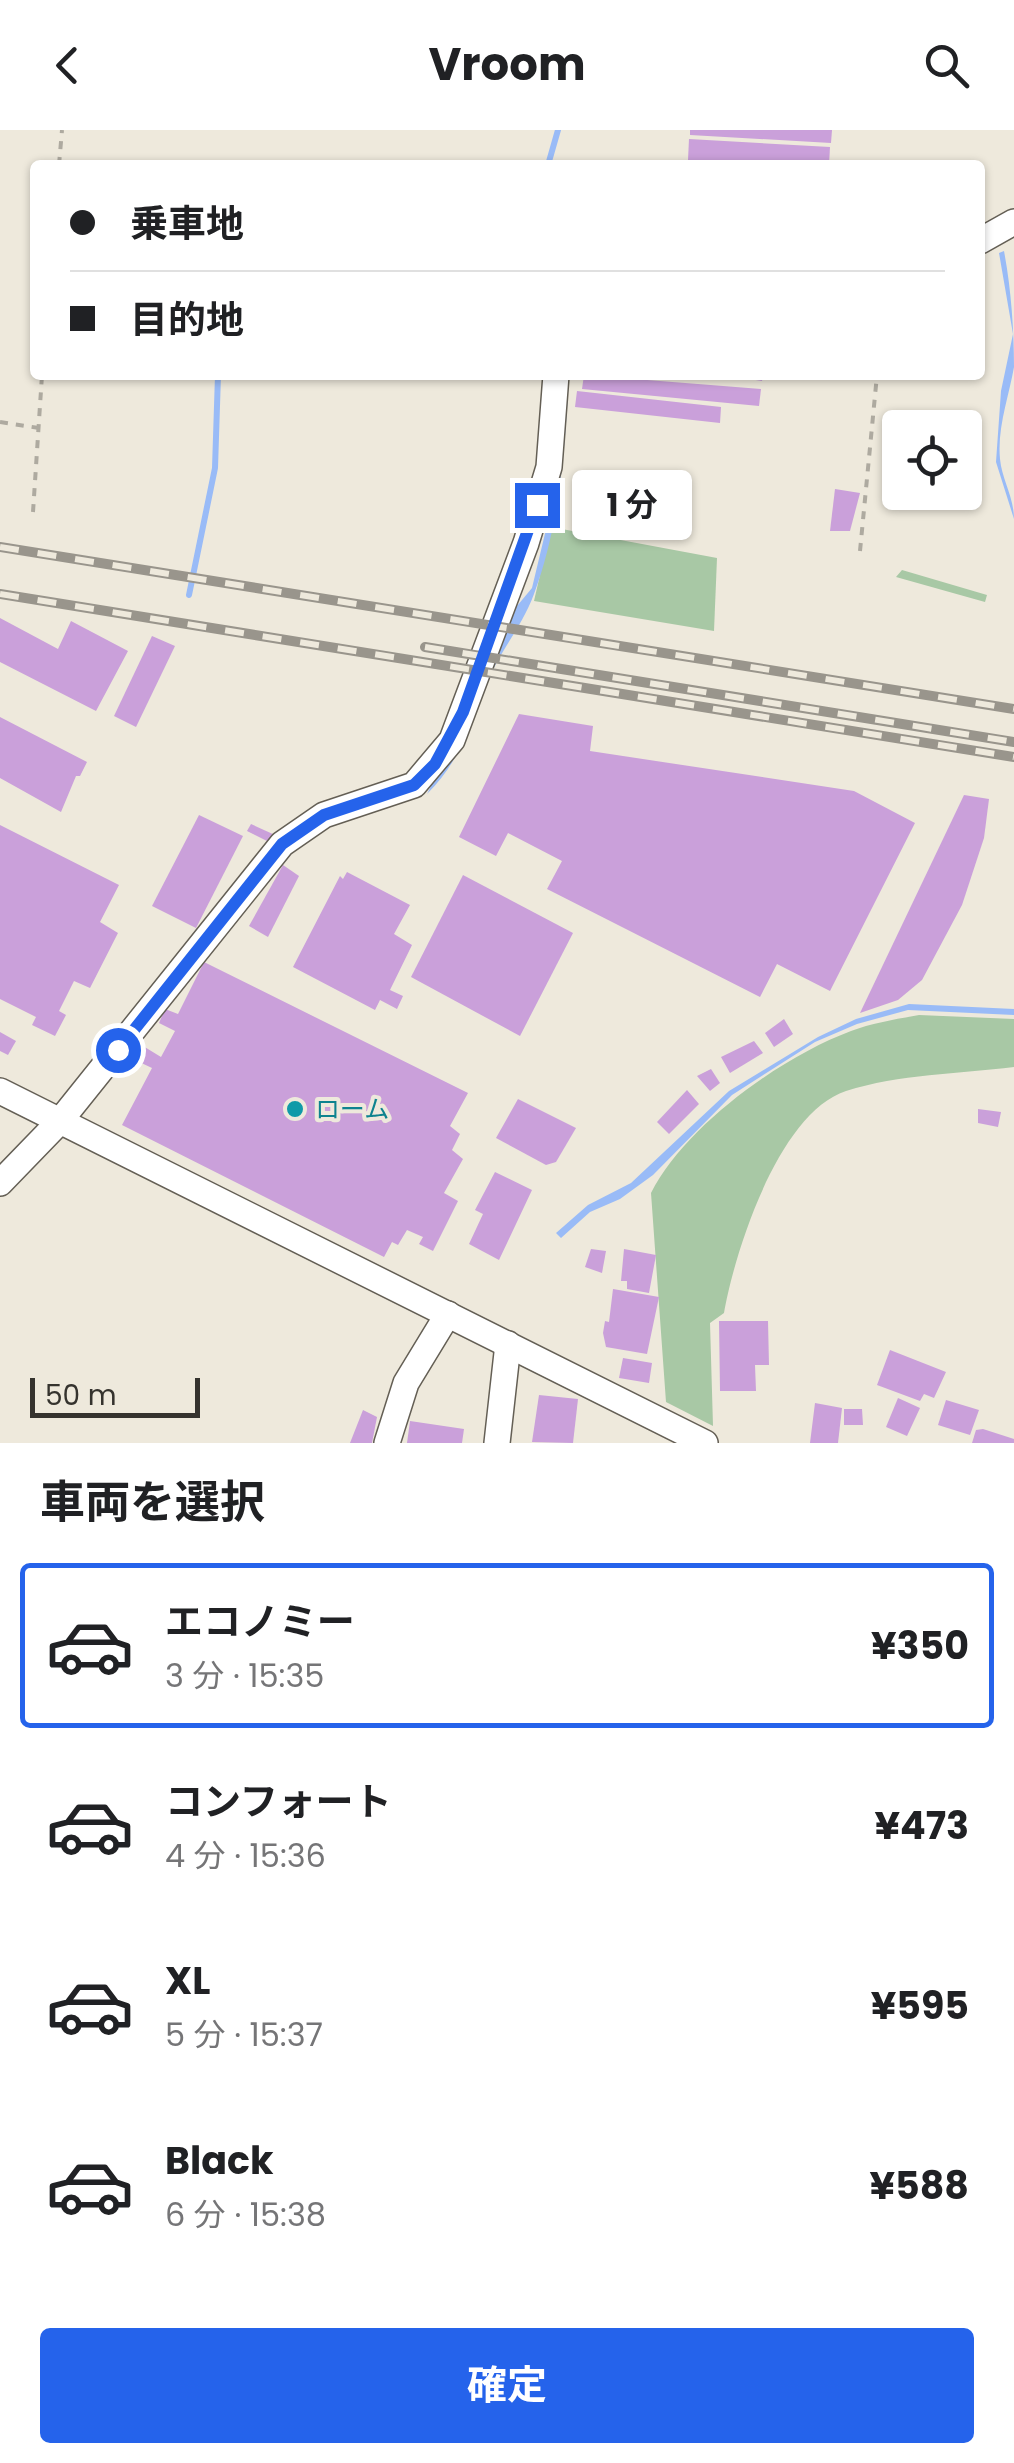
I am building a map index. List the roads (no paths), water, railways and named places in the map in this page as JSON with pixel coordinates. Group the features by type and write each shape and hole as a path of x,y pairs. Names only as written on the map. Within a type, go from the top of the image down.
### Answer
{"street":[{"path":"985,238 1014,222"},
{"path":"0,1183 60,1122 282,844 324,815 414,785 452,740 526,543 549,467 556,380"},
{"path":"0,1091 704,1443"},
{"path":"387,1443 406,1383 448,1314"},
{"path":"497,1443 508,1344"}],"water":[{"path":"1004,251 1009,279 1013,333 999,253"},
{"path":"1013,335 1014,367 1000,447 1014,519 996,462 1001,391"},
{"path":"564,380 569,380 563,458 555,513 530,605 491,674 450,766 427,794 503,644 512,612 532,588 559,475"},
{"path":"909,1004 1014,1009 1014,1015 908,1010 857,1024 815,1042 732,1095 653,1175 620,1199 590,1212 561,1238 556,1233 588,1205 631,1183 729,1091 818,1037 856,1019"}],"waterway":[{"path":"549,160 558,130"},
{"path":"189,595 215,468 218,380"}],"railway":[{"path":"0,547 1014,709"},
{"path":"0,594 1014,757"},
{"path":"425,647 1014,742"}],"place":[{"name":"ローム","path":"295,1109"}]}
